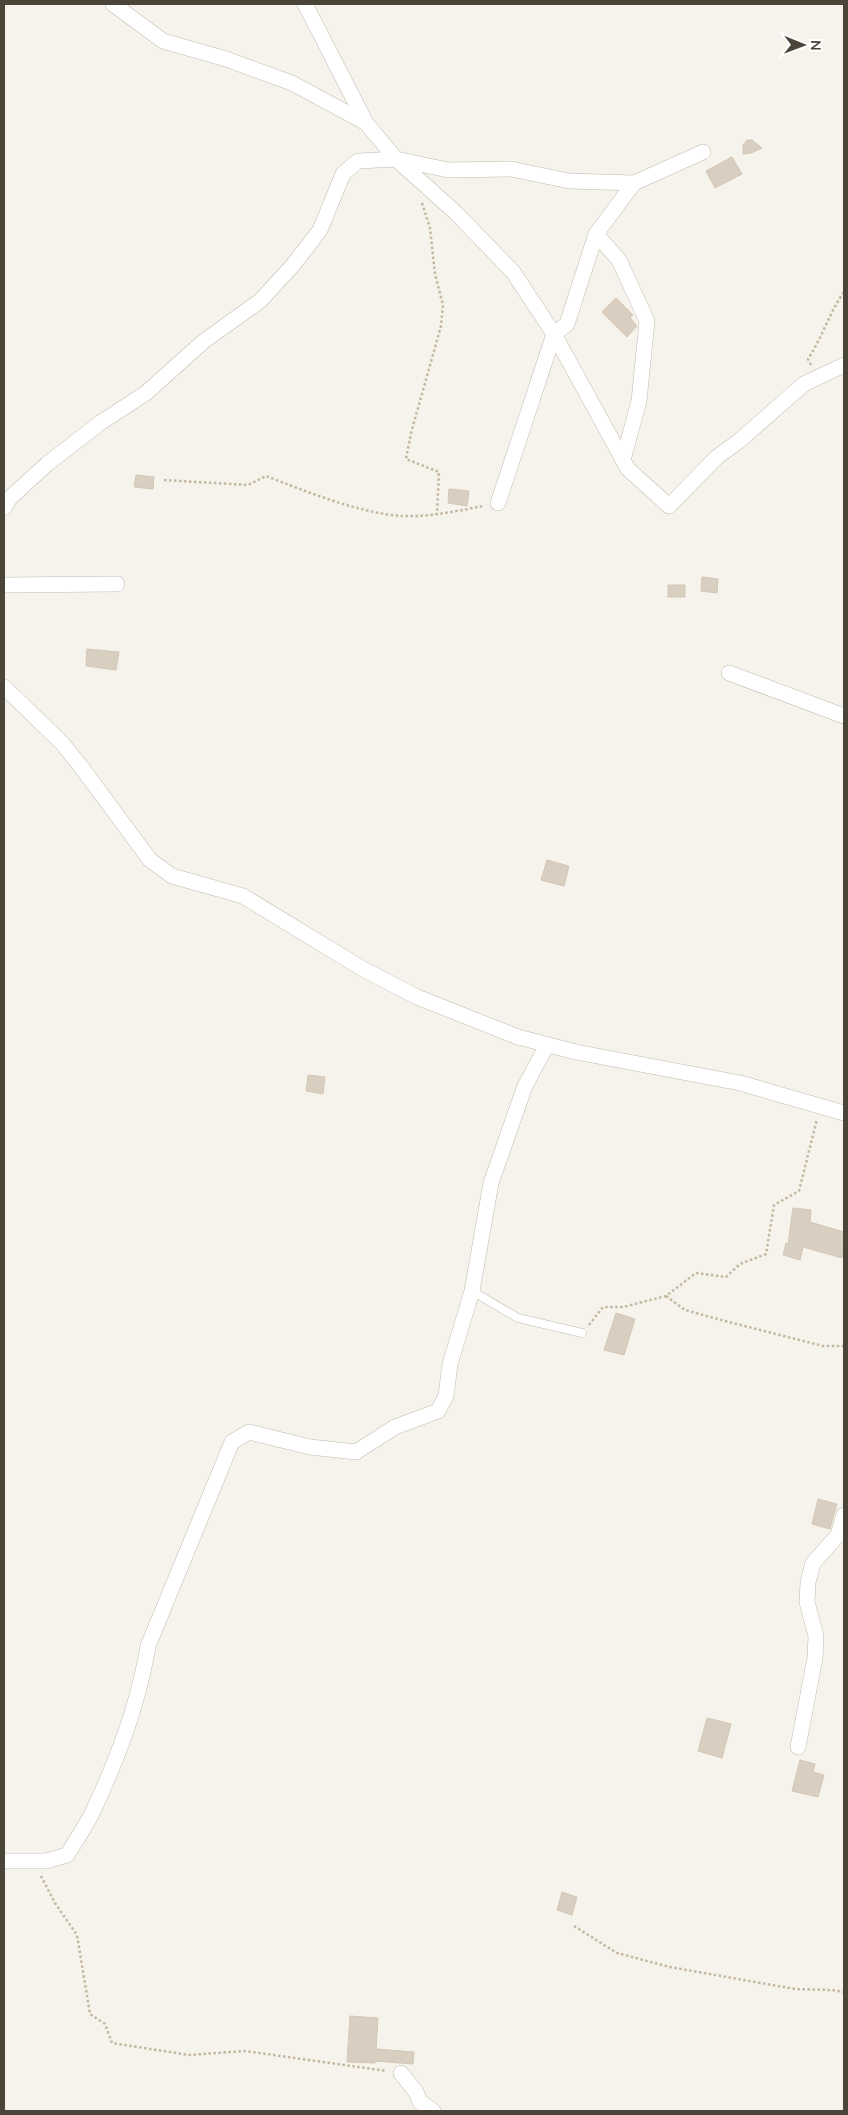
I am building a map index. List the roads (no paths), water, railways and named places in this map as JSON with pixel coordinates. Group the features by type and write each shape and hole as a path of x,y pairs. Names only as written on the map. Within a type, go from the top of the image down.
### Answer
{"street":[{"path":"113,4 163,41 226,59 292,83 366,122"},
{"path":"305,4 366,122 396,159 456,213 513,272 554,334 622,460 628,469 669,506 717,457 739,441 804,384 844,365"},
{"path":"4,508 10,498 47,464 100,423 146,393 204,341 260,301 293,265 320,230 343,174 358,161 396,159 448,170 511,169 569,181 634,183 702,152"},
{"path":"498,503 554,334 566,324 596,234 634,183"},
{"path":"596,234 619,260 647,321 639,401 622,460"},
{"path":"4,585 116,584"},
{"path":"729,673 844,716"},
{"path":"4,687 62,743 150,860 172,876 243,896 362,969 417,997 518,1036 547,1045 740,1083 844,1113"},
{"path":"4,1860 46,1861 67,1855 94,1810 122,1740 143,1675 148,1646 232,1442 249,1432 310,1447 356,1452 395,1427 438,1411 446,1396 450,1364 472,1291 491,1183 525,1086 547,1045"},
{"path":"798,1747 815,1658 816,1636 808,1602 808,1582 813,1563 838,1535 844,1515"},
{"path":"401,2073 416,2092 420,2102 433,2111"}],"lane":[{"path":"472,1291 518,1318 582,1334"}]}
